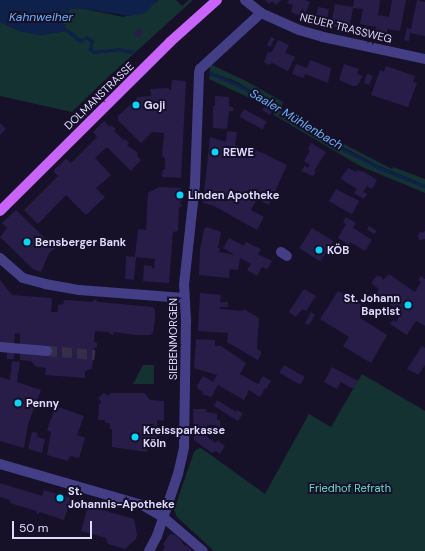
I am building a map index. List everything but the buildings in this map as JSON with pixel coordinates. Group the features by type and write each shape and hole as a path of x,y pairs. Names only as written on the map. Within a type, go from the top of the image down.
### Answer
{"main road":[{"name":"DOLMANSTRASSE","path":"0,211 170,42 217,0"}],"street":[{"name":"NEUER TRASSWEG","path":"245,0 261,13 299,30 323,37 425,59"},
{"name":"SIEBENMORGEN","path":"149,551 157,536 178,474 184,447 186,321 184,298 192,206 200,69 261,13"},
{"path":"0,258 23,278 45,284 79,290 184,298"},
{"path":"0,347 47,351"},
{"path":"0,464 142,505 163,517 203,551"}],"green space":[{"path":"158,0 176,0 182,6 189,0 193,0 72,112 0,96 0,22 19,31 41,35 65,31 79,42 87,39 91,43 89,50 93,54 119,51 132,54 135,51 105,50 94,51 92,48 94,41 87,36 83,39 79,38 66,28 63,22 65,16 70,9 79,8 124,17 157,2"},
{"path":"210,64 248,82 283,102 281,108 235,81 210,72"},
{"path":"210,75 233,84 267,101 301,127 376,168 425,188 425,193 360,166 274,115 274,112 260,103 209,79"},
{"path":"296,120 392,169 393,167 425,179 425,185 377,165 320,135"},
{"path":"143,365 154,365 154,384 133,384"},
{"name":"Friedhof Refrath","path":"362,374 425,411 425,551 214,551 177,517 174,510 194,452 197,449 201,448 265,494 309,414 331,427"}],"water":[{"name":"Kahnweiher","path":"0,0 158,0 145,13 130,16 79,8 70,9 63,22 66,28 79,38 83,39 87,36 94,41 92,48 94,51 119,48 136,51 132,54 119,51 93,54 89,50 91,42 87,39 82,43 78,42 65,31 41,35 19,31 0,22"}],"waterway":[{"name":"Saaler Mühlenbach","path":"210,73 234,83 267,100 302,126 348,152 377,167 425,186"}],"tunnel":[{"path":"47,351 95,355"}],"place":[{"name":"Goji","path":"136,105"},
{"name":"REWE","path":"215,152"},
{"name":"Linden Apotheke","path":"180,195"},
{"name":"Bensberger Bank","path":"27,242"},
{"name":"KÖB","path":"319,250"},
{"name":"St. Johann Baptist","path":"408,305"},
{"name":"Penny","path":"18,403"},
{"name":"Kreissparkasse Köln","path":"135,437"},
{"name":"St. Johannis-Apotheke","path":"60,498"}]}
